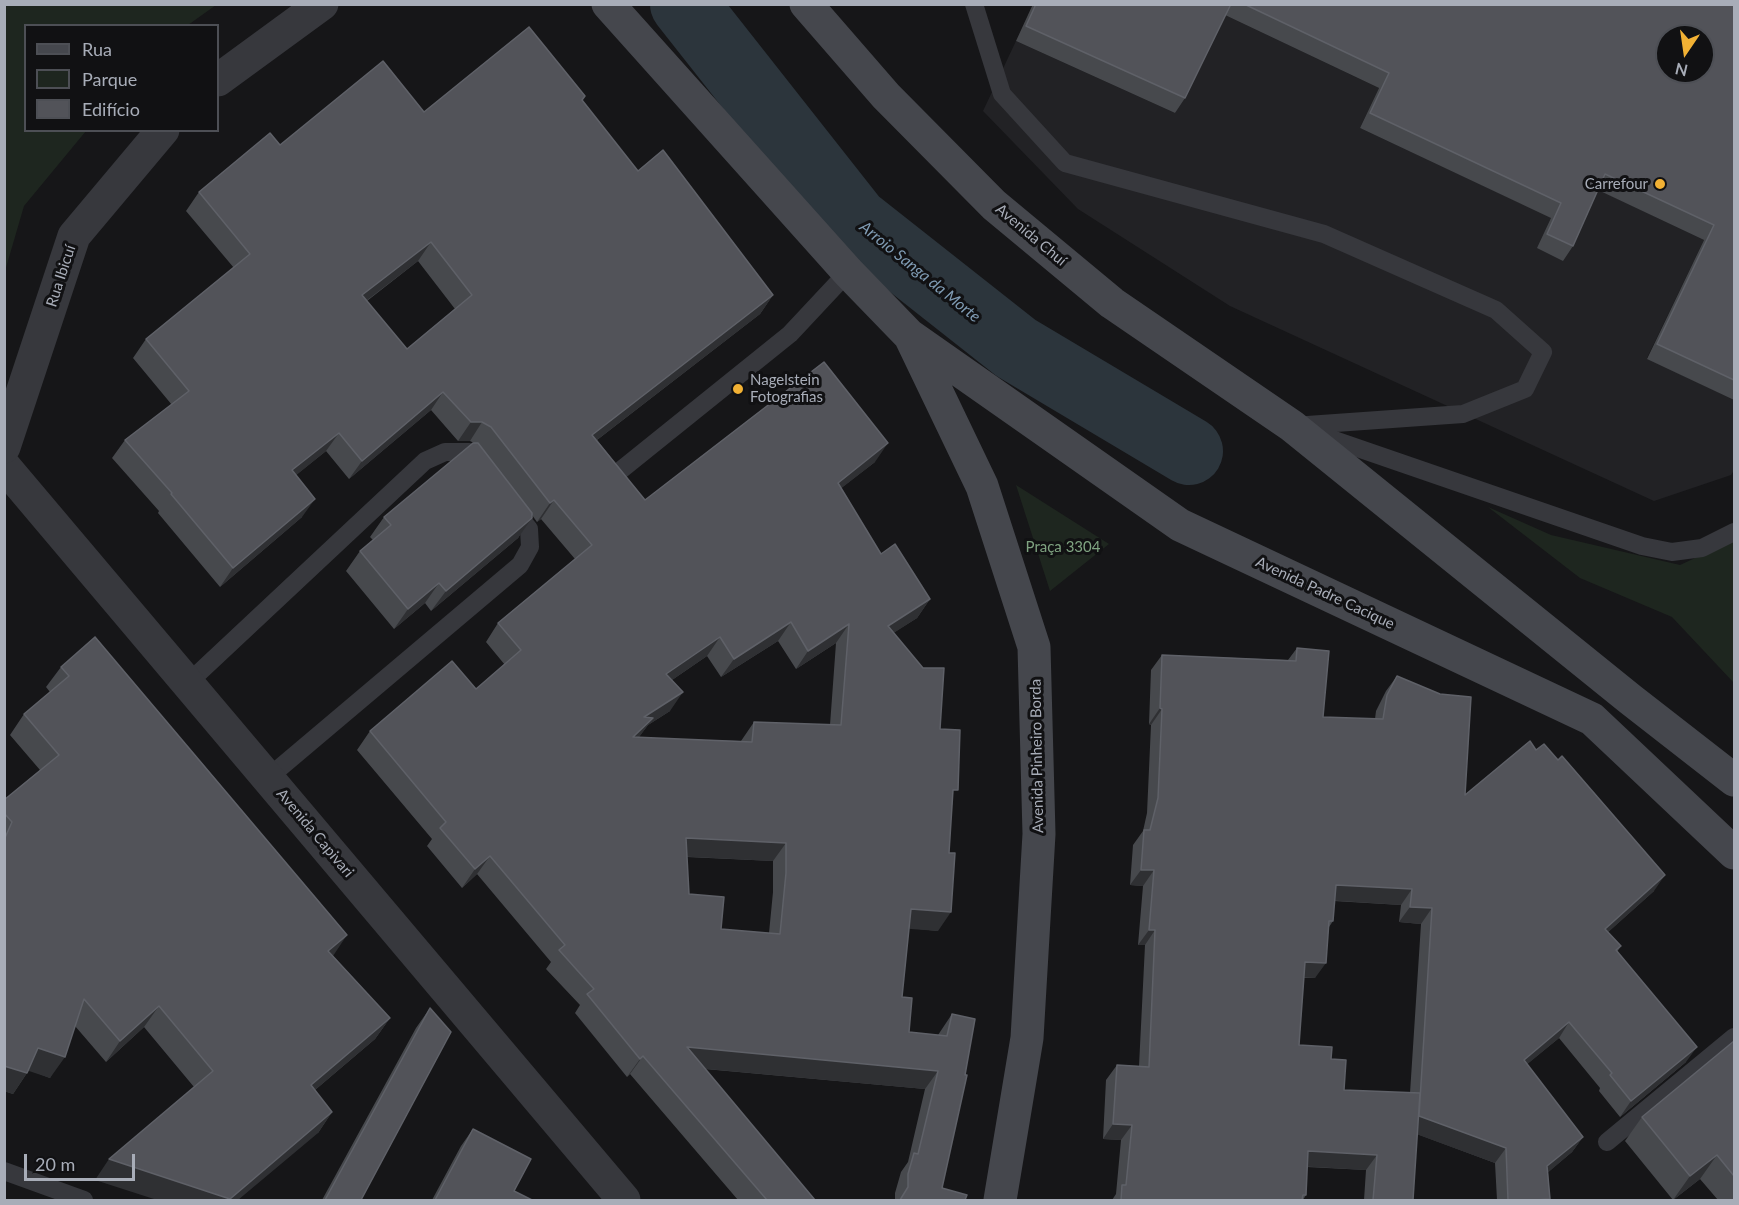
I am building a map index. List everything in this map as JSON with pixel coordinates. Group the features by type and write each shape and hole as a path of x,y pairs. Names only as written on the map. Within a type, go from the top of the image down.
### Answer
{"main road":[{"path":"608,4 848,272 909,335"},
{"name":"Avenida Chuí","path":"806,4 886,96 994,205 1112,303 1292,426"},
{"name":"Avenida Padre Cacique","path":"909,335 1180,525 1592,718 1734,853"},
{"name":"Avenida Pinheiro Borda","path":"909,335 982,486 1034,647 1039,834 1028,1027 1000,1200"},
{"path":"1292,426 1734,780"}],"street":[{"path":"219,79 322,4"},
{"name":"Rua Ibicuí","path":"4,447 74,236 161,132"},
{"name":"Avenida Capivari","path":"4,466 624,1200"}],"lane":[{"path":"974,4 1002,94 1065,163 1324,234 1496,310 1543,352 1525,389 1463,414 1292,426"},
{"path":"616,474 790,334 848,272"},
{"path":"1292,426 1642,546 1672,552 1702,548 1734,532"},
{"path":"188,683 425,461 445,452 469,452 489,478"},
{"path":"269,777 520,566 530,547 529,529 502,495"},
{"path":"1607,1142 1734,1037"},
{"path":"4,1171 84,1200"}],"shaded area":[{"path":"1223,14 1379,88 1360,128 1522,204 1542,163 1704,240 1647,358 1734,400 1734,470 1731,475 1654,501 1230,306 1078,209 983,111 1016,41 1175,113"}],"green space":[{"path":"4,5 216,5 189,24 24,24 24,132 85,132 24,206 5,271"},
{"name":"Praça 3304","path":"1016,485 1109,544 1050,591"},
{"path":"1488,507 1551,535 1680,565 1734,540 1734,683 1672,617 1580,578"}],"building":[{"path":"1036,4 1231,4 1185,98 1026,26"},
{"name":"Carrefour","path":"1244,4 1734,4 1734,380 1657,344 1714,225 1605,174 1573,246 1547,234 1561,203 1370,113 1389,73"},
{"path":"529,27 585,96 582,100 638,171 663,150 773,295 592,435 645,500 824,362 888,443 838,483 881,554 895,544 930,599 888,626 923,668 944,668 940,729 960,730 958,790 953,790 949,853 955,853 951,912 911,909 902,997 912,998 909,1032 947,1036 952,1014 975,1019 965,1075 967,1075 942,1188 967,1195 965,1200 900,1200 908,1187 908,1174 914,1153 918,1154 938,1071 687,1047 815,1200 767,1200 643,1056 640,1059 587,994 594,989 559,950 565,945 490,856 475,869 440,828 446,822 370,731 452,661 476,689 521,650 498,623 592,545 554,500 550,503 491,427 482,422 471,422 443,392 362,461 339,433 292,470 315,499 233,568 125,440 189,391 146,339 250,254 199,192 270,133 280,145 383,61 424,112","holes":["431,242 472,295 407,349 362,295","791,622 808,651 849,624 841,725 754,722 752,742 633,737 653,718 644,717 683,692 666,674 720,637 734,659","686,838 786,843 786,873 780,934 721,929 724,897 689,894"]},
{"path":"473,443 478,443 532,513 532,518 446,591 439,583 408,609 360,551 391,525 384,517"},
{"path":"95,637 347,935 328,951 390,1018 311,1085 332,1112 230,1199 109,1159 213,1071 159,1006 120,1041 84,999 65,1057 38,1048 27,1073 4,1066 4,840 12,822 4,813 4,800 59,755 24,714 69,676 61,667"},
{"path":"1297,648 1329,651 1323,717 1383,719 1387,695 1397,676 1440,694 1471,697 1465,795 1530,741 1536,750 1544,744 1558,760 1562,756 1665,875 1605,929 1621,946 1616,950 1697,1047 1631,1101 1610,1075 1612,1073 1569,1022 1524,1060 1583,1137 1547,1166 1550,1199 1508,1200 1506,1148 1419,1116 1432,908 1410,907 1412,889 1336,885 1333,921 1329,921 1326,963 1305,962 1299,1045 1332,1047 1331,1059 1346,1060 1344,1090 1420,1093 1413,1200 1373,1200 1377,1155 1308,1151 1306,1195 1303,1195 1302,1200 1121,1200 1122,1185 1126,1185 1132,1125 1113,1124 1117,1065 1149,1067 1155,930 1149,930 1154,870 1141,870 1144,830 1150,830 1158,798 1162,655 1296,661"},
{"path":"430,1008 451,1032 361,1200 325,1200"},
{"path":"1734,1041 1734,1176 1717,1155 1690,1176 1642,1117"},
{"path":"473,1129 531,1159 514,1191 532,1200 435,1200"}],"waterway":[{"name":"Arroio Sanga da Morte","path":"684,4 855,221 1016,348 1189,451"}],"place":[{"name":"Carrefour","path":"1660,184"},
{"name":"Nagelstein Fotografias","path":"738,389"}]}
